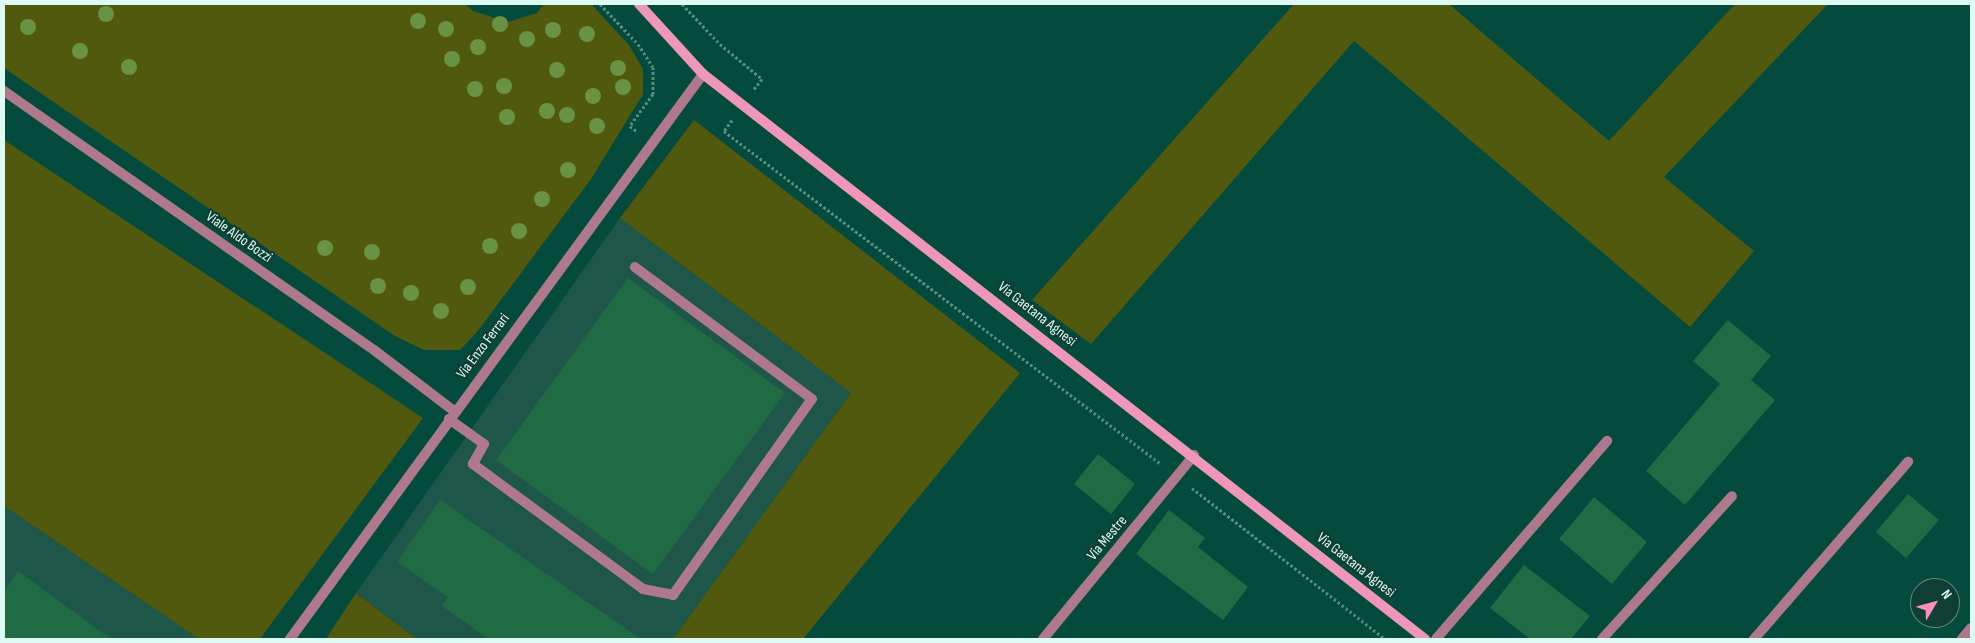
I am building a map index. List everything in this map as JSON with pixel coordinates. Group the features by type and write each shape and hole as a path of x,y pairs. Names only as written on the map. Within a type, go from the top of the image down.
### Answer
{"street":[{"name":"Via Gaetana Agnesi","path":"639,4 703,74 1194,455 1426,639"},
{"name":"Via Enzo Ferrari","path":"290,639 451,415 703,74"},
{"name":"Viale Aldo Bozzi","path":"4,91 374,350 484,444 473,464 643,589 673,595 812,399 635,267"},
{"path":"1436,639 1607,441"},
{"name":"Via Mestre","path":"1043,639 1194,455"},
{"path":"1754,639 1908,462"},
{"path":"1602,639 1732,496"},
{"path":"1962,639 1971,628"}],"path":[{"path":"600,4 638,44 653,67 653,94 630,126 652,143"}],"shaded area":[{"path":"620,218 851,393 673,639 417,639 356,593"},
{"path":"4,506 199,639 4,639"}],"green space":[{"path":"4,4 465,4 473,11 508,22 537,13 544,4 591,4 629,45 643,69 643,94 591,179 477,332 460,350 424,350 395,336 4,68"},
{"path":"1294,4 1449,4 1609,141 1735,4 1828,4 1664,177 1754,251 1690,327 1354,41 1091,344 1032,300"},
{"path":"694,120 1020,373 803,639 673,639 851,393 620,218"},
{"path":"4,140 423,418 260,639 199,639 4,506"},
{"path":"356,593 417,639 326,639"}],"building":[{"path":"628,278 785,393 653,574 496,460"},
{"path":"1728,320 1771,356 1751,380 1775,400 1685,505 1646,471 1720,384 1693,361"},
{"path":"1098,454 1135,484 1111,514 1074,484"},
{"path":"1908,494 1939,520 1906,558 1876,532"},
{"path":"1594,497 1647,542 1612,584 1559,539"},
{"path":"440,500 641,639 489,639 442,606 448,597 397,562"},
{"path":"1169,510 1205,538 1198,547 1248,587 1223,620 1136,554"},
{"path":"1524,565 1590,616 1571,639 1530,639 1490,608"},
{"path":"18,571 111,639 4,639 4,592"}]}
